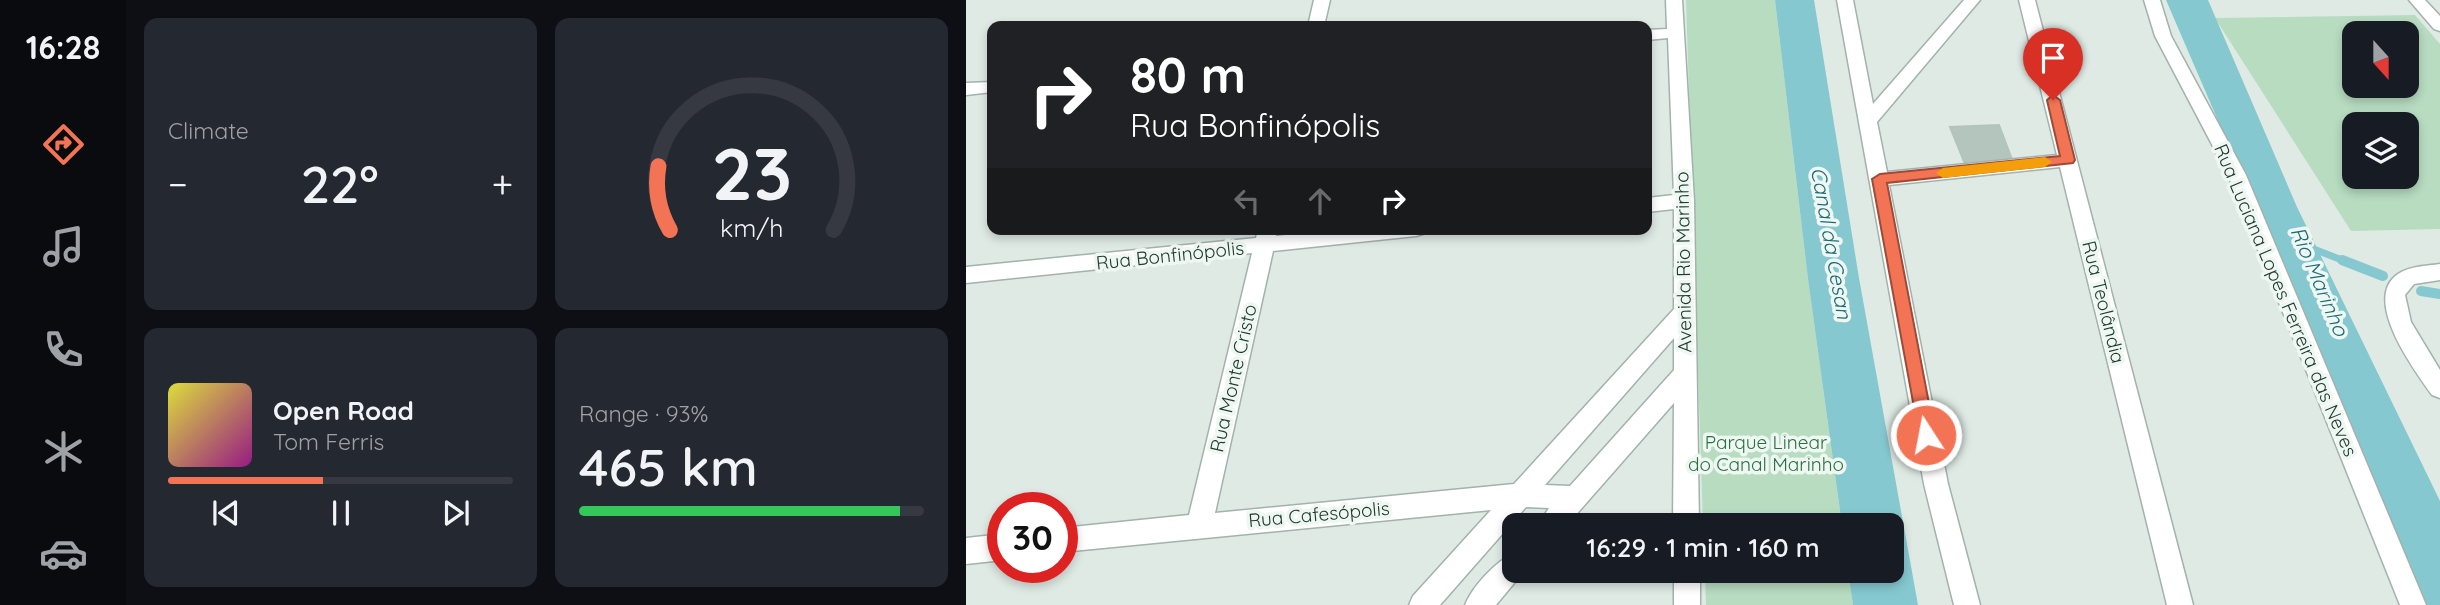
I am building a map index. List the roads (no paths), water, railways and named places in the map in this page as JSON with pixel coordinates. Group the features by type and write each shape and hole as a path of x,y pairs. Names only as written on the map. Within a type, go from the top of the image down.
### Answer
{"street":[{"path":"1317,21 1322,0"},
{"name":"Avenida Rio Marinho","path":"1674,0 1684,201 1686,513"},
{"path":"1845,0 1936,484 1967,605"},
{"path":"1869,120 1972,0"},
{"name":"Rua Teolândia","path":"2028,0 2180,605"},
{"name":"Rua Luciana Lopes Ferreira das Neves","path":"2152,0 2164,36 2237,175 2413,605"},
{"path":"2417,0 2440,26"},
{"path":"1652,35 1676,33"},
{"path":"966,89 987,87"},
{"path":"1880,179 2068,160"},
{"path":"1652,204 1684,201"},
{"name":"Rua Bonfinópolis","path":"966,275 1266,237 1304,235"},
{"name":"Rua Monte Cristo","path":"1199,526 1266,237"},
{"path":"2440,272 2410,276 2397,286 2394,299 2409,341 2440,388"},
{"path":"1422,605 1686,310"},
{"path":"1562,513 1684,376"},
{"name":"Rua Cafesópolis","path":"1078,538 1520,495 1575,498"},
{"path":"966,551 987,549"},
{"path":"1478,605 1502,579"},
{"path":"1687,583 1687,605"}],"water":[{"name":"Canal da Cesan","path":"1775,0 1814,0 1859,278 1901,513 1840,513 1808,279"},
{"name":"Rio Marinho","path":"2166,0 2208,0 2297,207 2440,501 2440,605 2427,605"},
{"path":"1904,527 1918,605 1853,605 1850,583 1904,583"}],"waterway":[{"name":"Rio Marinho","path":"2306,246 2347,262"},
{"path":"2342,260 2383,276"},
{"path":"2421,291 2440,294"}],"park label":[{"name":"Parque Linear do Canal Marinho","path":"1766,453"}]}
